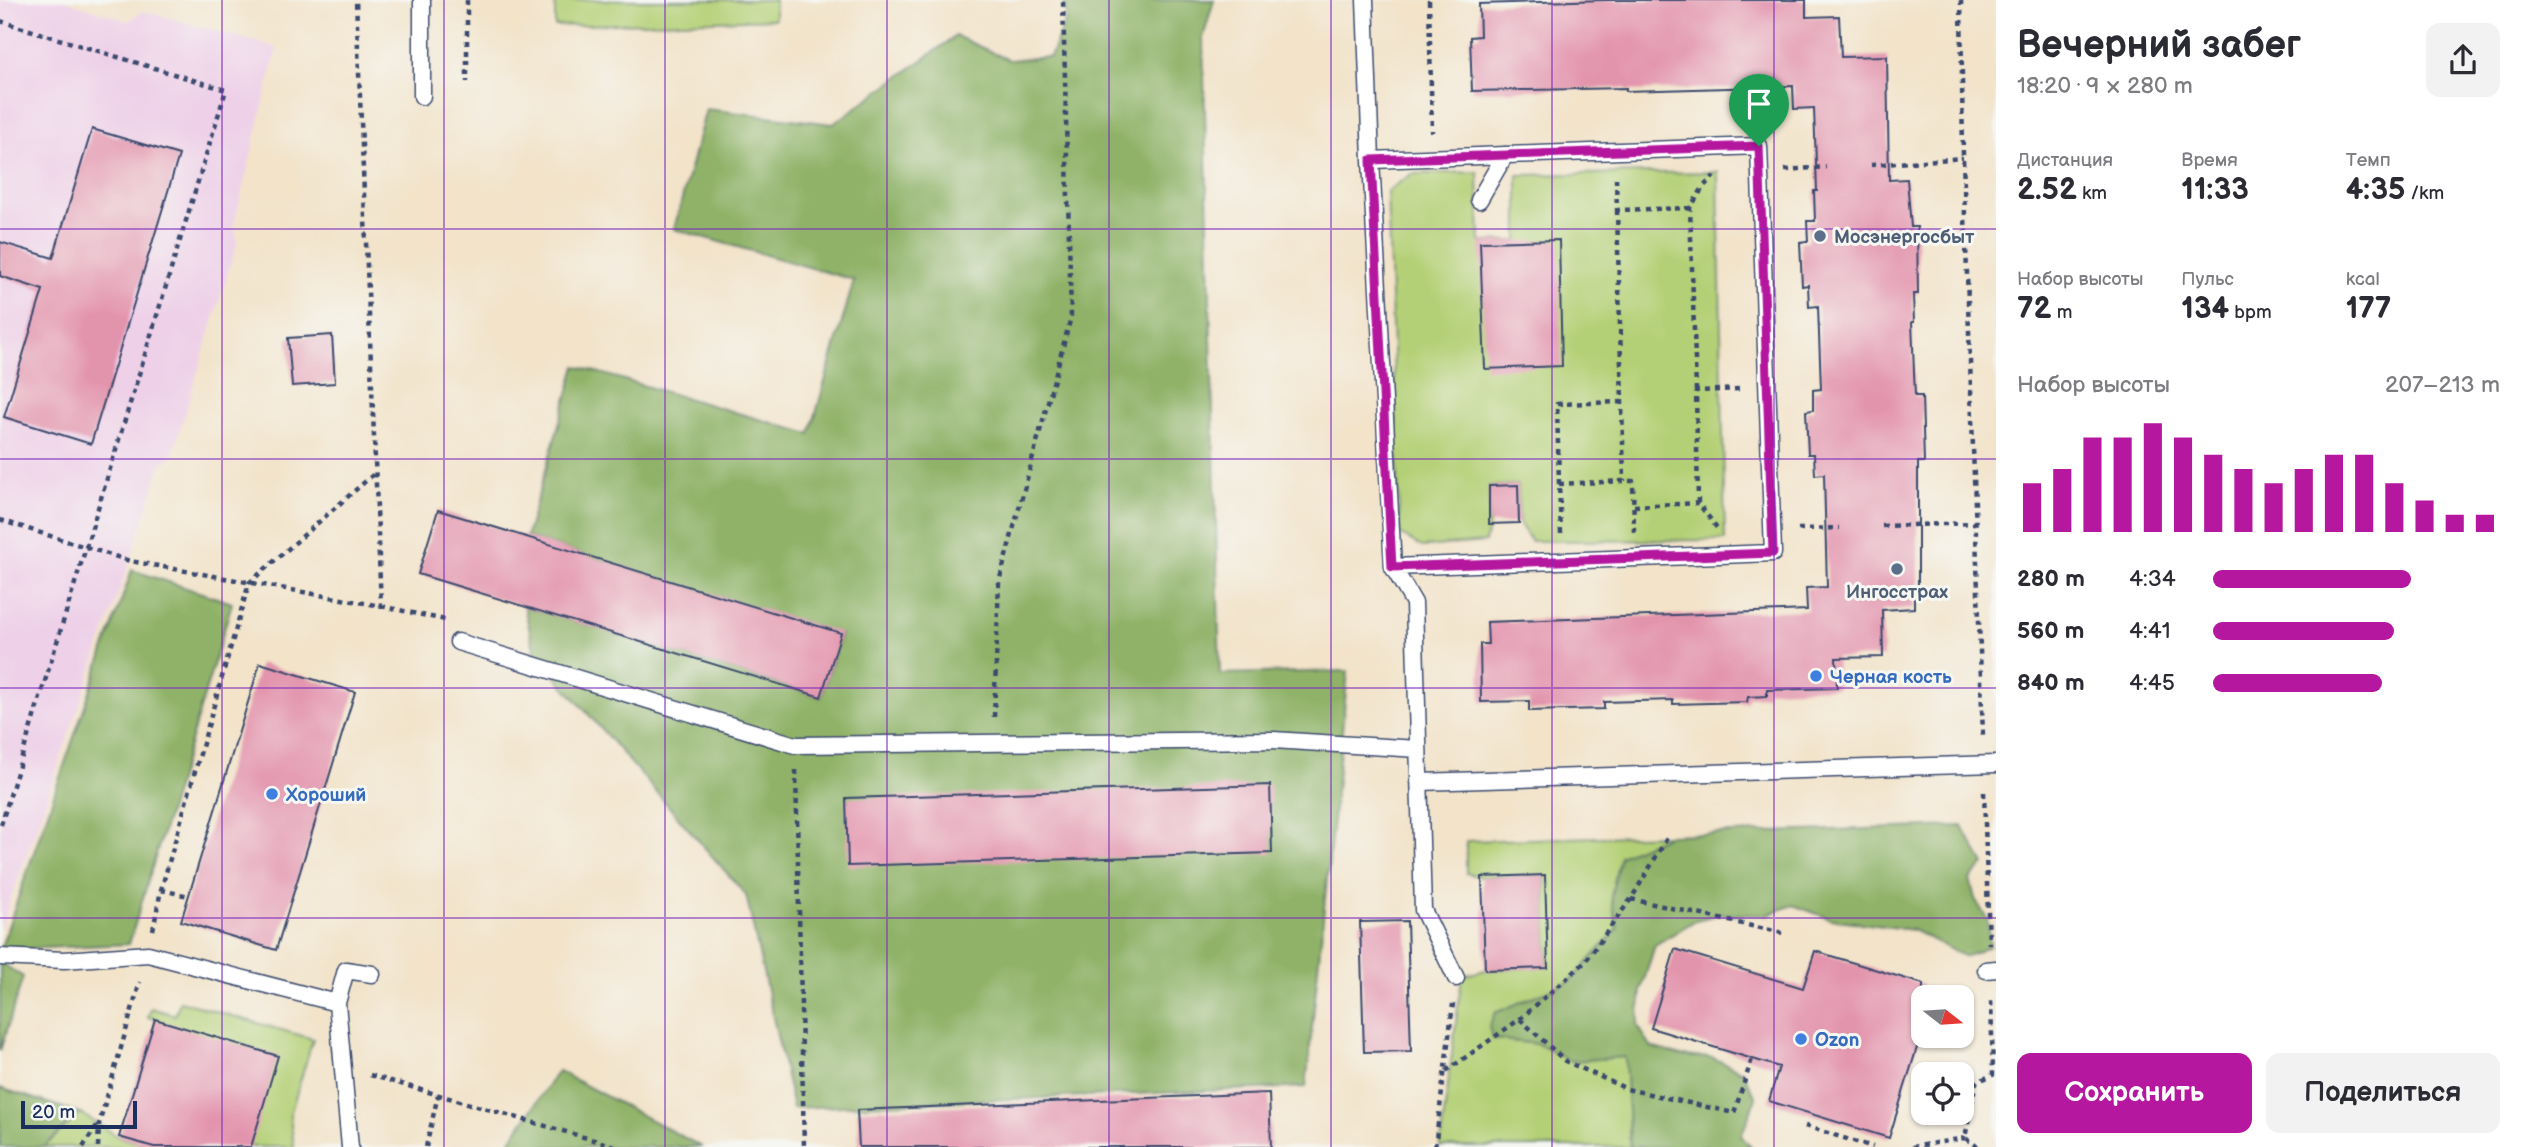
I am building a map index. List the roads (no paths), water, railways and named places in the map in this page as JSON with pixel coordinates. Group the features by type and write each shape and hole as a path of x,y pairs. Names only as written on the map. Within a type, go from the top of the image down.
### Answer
{"lane":[{"path":"422,0 422,96"},
{"path":"1365,0 1392,567 1414,603 1423,910 1456,978"},
{"path":"1371,160 1759,146 1773,553 1392,567"},
{"path":"1479,200 1505,155"},
{"path":"458,642 796,745 1273,740 1418,749"},
{"path":"1419,782 1990,764"},
{"path":"0,957 64,960 148,954 337,1003"},
{"path":"350,1147 337,1003 346,970 372,974"}],"place":[{"name":"Мосэнергосбыт","path":"1820,236"},
{"name":"Ингосстрах","path":"1897,569"},
{"name":"Черная кость","path":"1816,676"},
{"name":"Хороший","path":"272,794"},
{"name":"Ozon","path":"1801,1039"}]}
